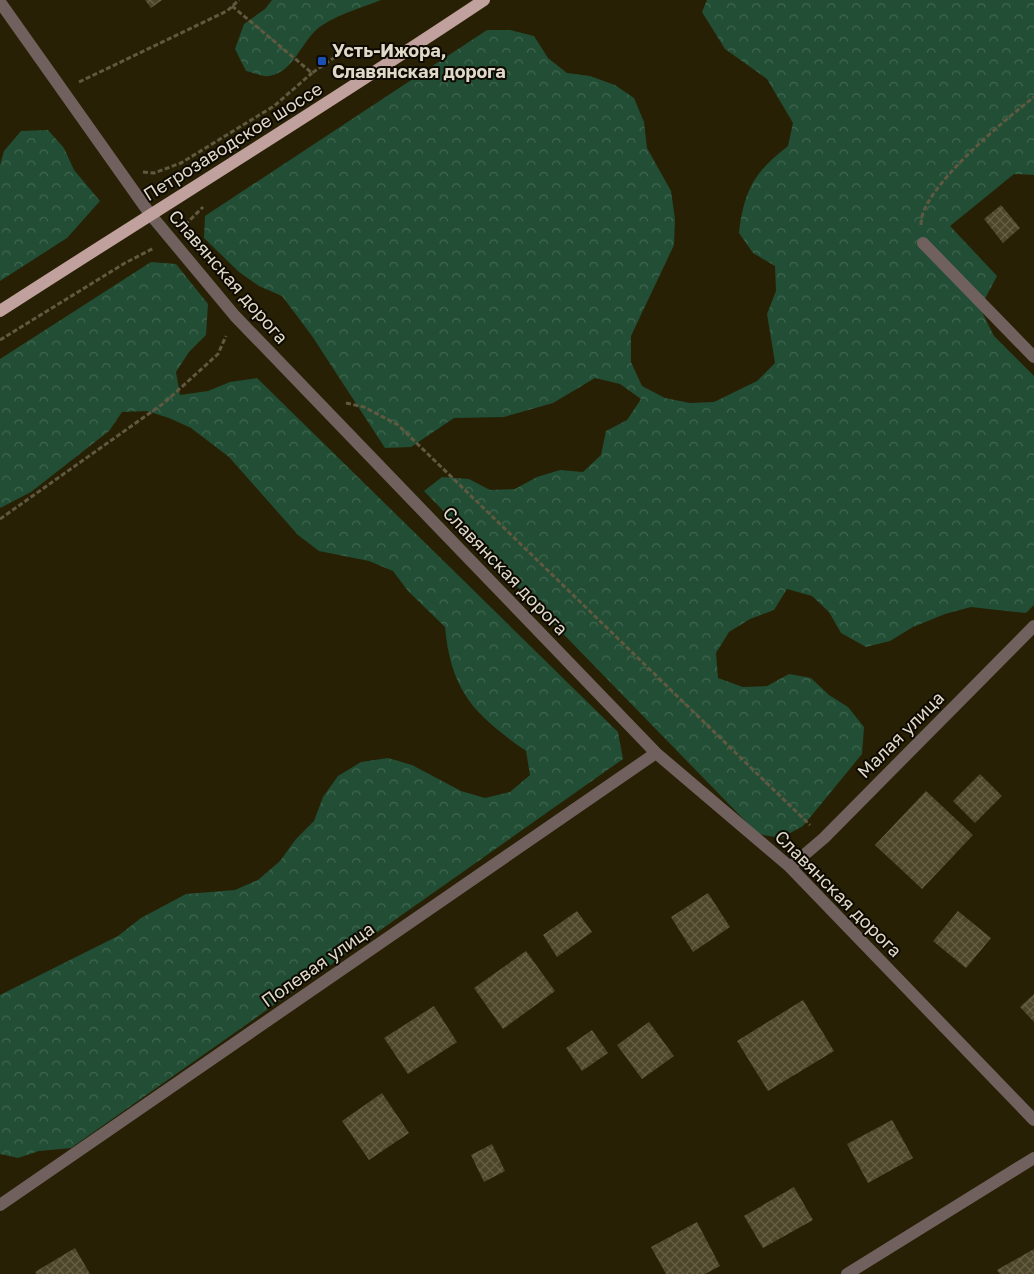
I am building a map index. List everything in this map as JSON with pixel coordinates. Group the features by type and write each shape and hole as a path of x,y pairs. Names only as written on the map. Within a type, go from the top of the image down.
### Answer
{"main road":[{"name":"Петрозаводское шоссе","path":"0,311 150,214 347,91 484,0"}],"street":[{"name":"Славянская дорога","path":"0,2 150,214 235,316 656,753 790,867 1034,1120"},
{"path":"923,243 1034,357"},
{"name":"Малая улица","path":"790,867 824,838 1034,626"},
{"name":"Полевая улица","path":"0,1206 656,753"},
{"path":"847,1274 1034,1158"}],"path":[{"path":"63,90 232,6 239,0"},
{"path":"232,6 312,73"},
{"path":"118,168 154,174 181,163 274,106 312,73 341,53"},
{"path":"923,243 921,220 926,204 970,153 1034,97"},
{"path":"0,340 125,263 171,239 205,205"},
{"path":"0,519 164,403 218,354 235,316"},
{"path":"338,401 364,407 398,424 824,838"}],"green space":[{"path":"272,0 381,0 321,26 308,39 292,62 278,73 267,76 246,71 235,49 244,24 265,9"},
{"path":"707,0 1034,0 1034,175 1014,174 950,226 997,276 980,308 994,336 1034,376 1034,605 1026,613 971,607 945,614 913,627 890,641 866,647 841,633 829,612 812,596 787,589 774,610 750,619 729,632 716,653 718,678 743,687 767,686 789,674 811,678 829,695 848,707 864,727 862,754 803,826 781,838 758,834 424,491 442,477 469,479 490,490 515,489 537,477 560,470 583,472 601,455 606,431 627,420 641,399 620,384 595,378 553,403 504,417 454,418 411,447 385,448 312,336 282,296 259,286 239,272 204,238 205,216 487,30 510,30 534,36 548,58 567,73 590,76 615,85 634,98 644,122 647,148 671,191 675,219 674,245 631,336 631,362 642,386 665,398 690,403 714,402 757,381 775,363 767,314 776,291 775,266 753,253 739,233 744,205 753,183 776,155 788,146 793,123 767,79 725,49 702,12"},
{"path":"48,130 64,148 74,170 100,201 67,238 0,281 0,165 4,151 21,131"},
{"path":"151,262 176,264 208,304 206,335 189,352 176,372 180,395 208,391 230,382 257,378 618,732 623,759 71,1148 39,1151 18,1158 0,1154 0,995 118,936 141,918 186,894 235,890 258,880 280,861 296,839 314,821 323,797 338,776 361,762 388,758 412,765 461,791 485,798 510,792 530,775 526,751 493,726 480,713 460,685 448,650 445,627 408,591 393,571 369,561 319,551 298,535 229,457 191,428 147,411 122,412 109,431 31,492 0,508 0,359"}],"building":[{"path":"145,0 162,0 151,8"},
{"path":"1001,205 1020,228 1003,243 984,219"},
{"path":"980,774 1002,796 975,823 953,801"},
{"path":"926,791 973,835 922,889 875,845"},
{"path":"708,893 730,927 693,952 671,917"},
{"path":"577,911 592,932 557,957 543,935"},
{"path":"958,911 991,938 966,968 933,941"},
{"path":"526,951 555,991 503,1029 474,988"},
{"path":"1034,994 1034,1022 1020,1007"},
{"path":"803,1000 834,1051 768,1091 737,1041"},
{"path":"434,1006 457,1042 408,1074 384,1038"},
{"path":"649,1022 674,1056 642,1079 617,1045"},
{"path":"592,1030 608,1053 582,1071 566,1048"},
{"path":"382,1093 409,1133 369,1160 342,1121"},
{"path":"892,1120 913,1158 868,1183 847,1144"},
{"path":"492,1144 505,1171 484,1182 471,1155"},
{"path":"794,1187 813,1220 763,1248 744,1216"},
{"path":"697,1222 720,1266 705,1274 666,1274 651,1247"},
{"path":"75,1248 90,1274 37,1274 35,1272"},
{"path":"1034,1249 1034,1274 1000,1274 997,1270"}],"place":[{"name":"Усть-Ижора, Славянская дорога","path":"322,61"}]}
